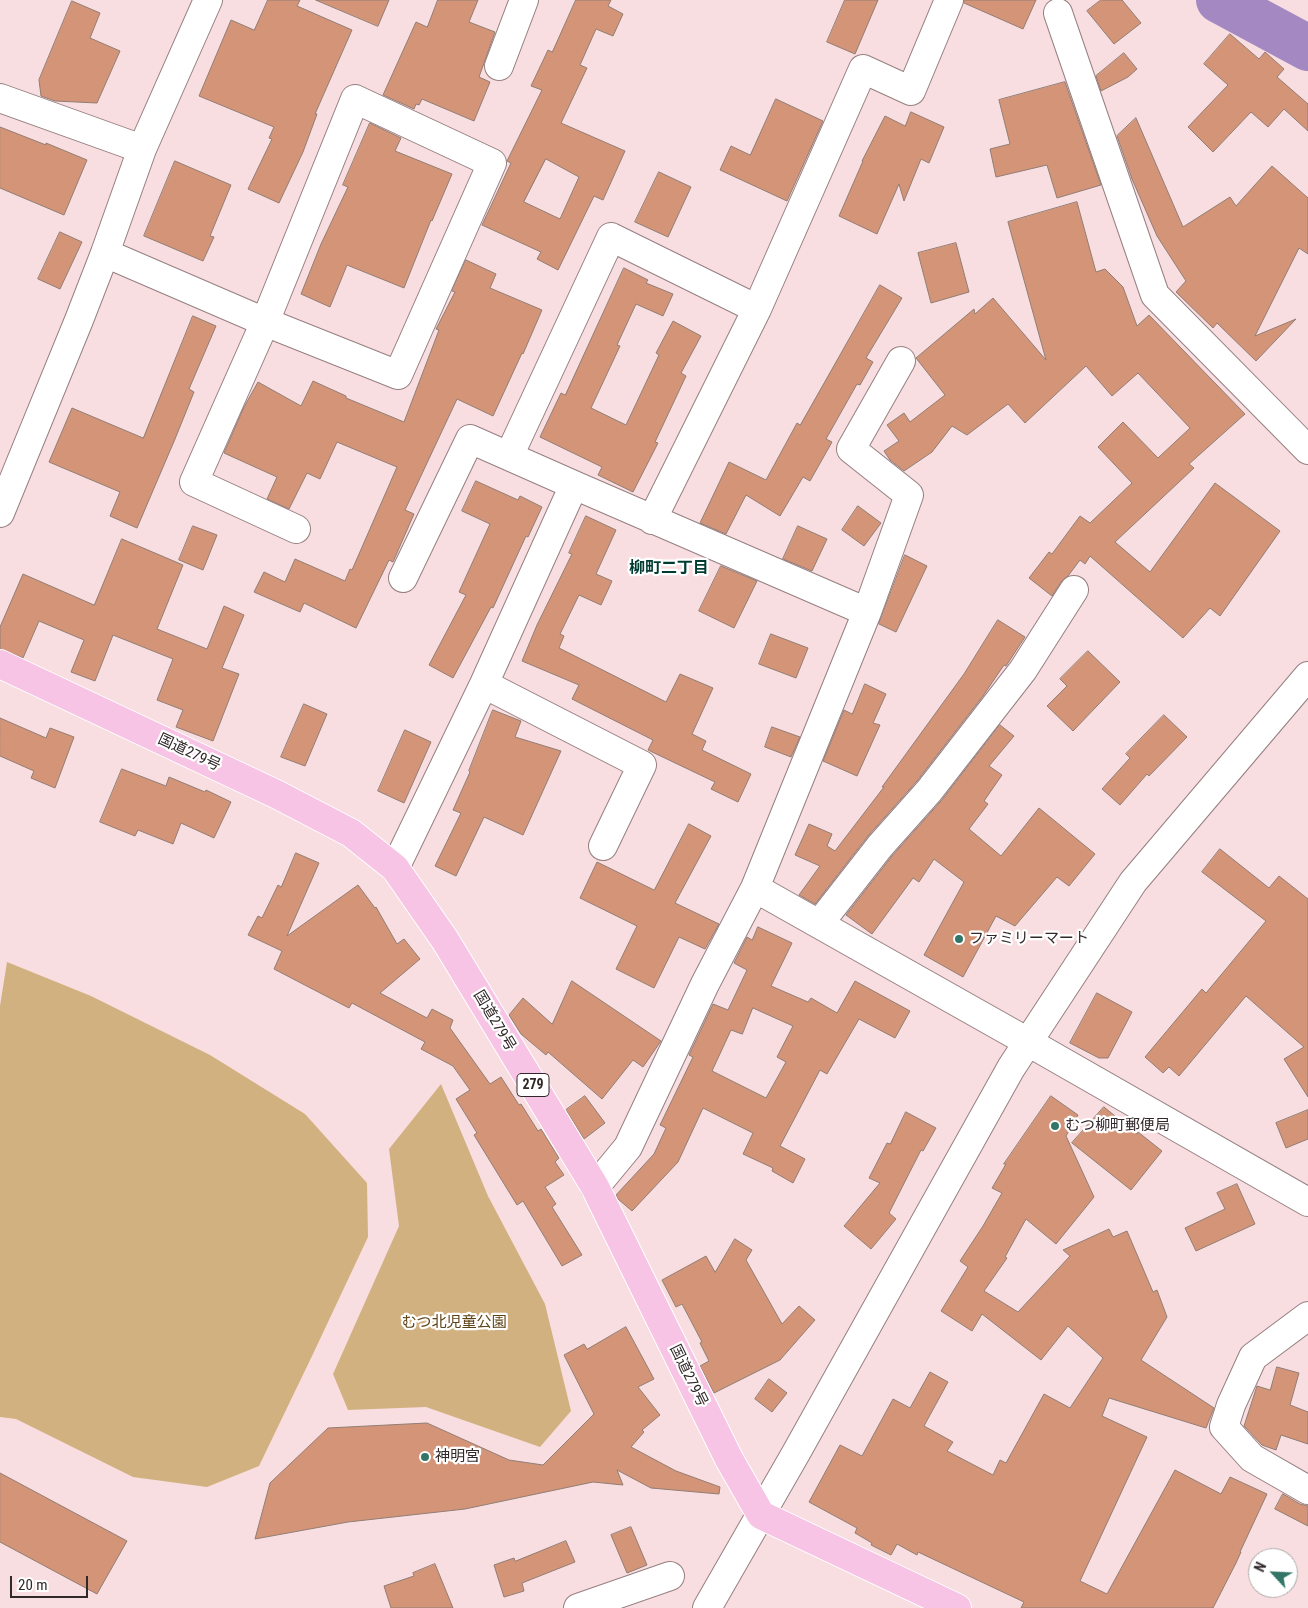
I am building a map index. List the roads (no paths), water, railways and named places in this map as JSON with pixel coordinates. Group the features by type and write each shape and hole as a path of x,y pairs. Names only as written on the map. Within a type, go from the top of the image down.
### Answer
{"highway":[{"name":"国道279号","path":"0,664 276,794 351,833 395,868 445,940 596,1187 729,1459 761,1515"},
{"path":"761,1515 957,1608"}],"street":[{"path":"0,513 105,252 142,150 208,0"},
{"path":"499,66 524,0"},
{"path":"652,520 757,309 863,69 911,91 948,0"},
{"path":"1058,13 1155,295 1308,450"},
{"path":"0,98 142,150"},
{"path":"105,252 265,322 398,375 492,163 354,99 265,322 194,482 296,529"},
{"path":"509,456 611,237 757,309"},
{"path":"596,1187 628,1148 705,984 755,888 868,612 909,495 851,448 901,361"},
{"path":"403,578 470,439 652,520 868,612"},
{"path":"395,868 484,684 574,485"},
{"path":"819,924 880,846 929,791 1023,670 1074,590"},
{"path":"707,1608 1011,1068 1133,882 1308,676"},
{"path":"484,684 642,765 603,846"},
{"path":"755,888 1308,1202"},
{"path":"1308,1316 1254,1357 1231,1405 1224,1427 1252,1458 1308,1490"},
{"path":"578,1608 670,1576"}],"waterway":[{"path":"1219,0 1308,48"}],"place":[{"name":"ファミリーマート","path":"959,939"},
{"name":"むつ柳町郵便局","path":"1055,1126"},
{"name":"神明宮","path":"425,1457"}],"district":[{"name":"柳町二丁目","path":"669,569"}],"park label":[{"name":"むつ北児童公園","path":"454,1323"}]}
